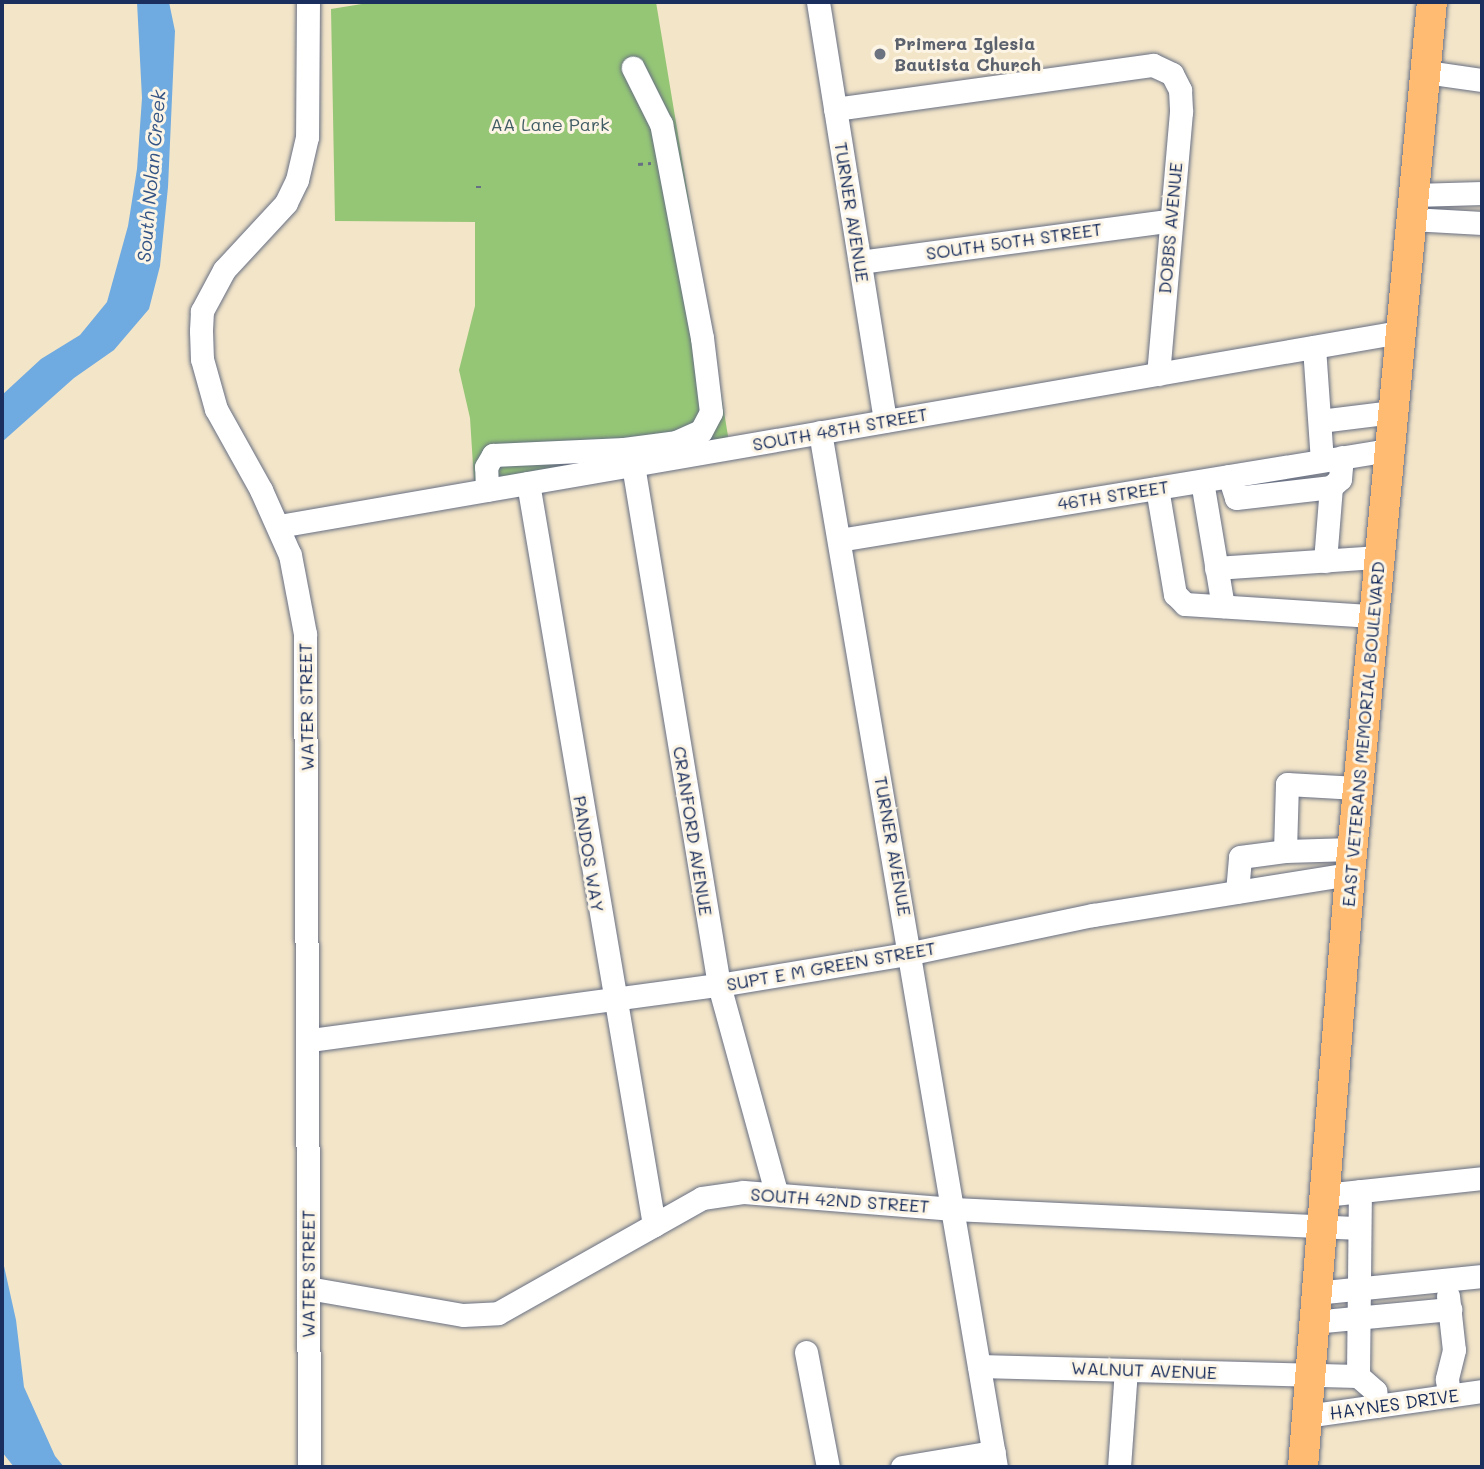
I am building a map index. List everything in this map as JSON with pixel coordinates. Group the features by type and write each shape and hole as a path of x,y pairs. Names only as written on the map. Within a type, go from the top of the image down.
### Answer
{"main road":[{"name":"EAST VETERANS MEMORIAL BOULEVARD","path":"1303,1467 1357,788 1433,2"}],"street":[{"name":"WATER STREET","path":"308,2 307,137 297,180 286,203 224,270 201,321 202,359 216,409 279,526 297,578 305,634 310,1040 309,1467"},
{"name":"TURNER AVENUE","path":"818,2 885,421"},
{"name":"DOBBS AVENUE","path":"835,108 1153,65 1172,74 1177,83 1181,112 1169,221 1158,374"},
{"path":"633,68 661,124 710,390 708,421 716,450"},
{"path":"1426,72 1482,80"},
{"path":"1413,207 1482,193"},
{"path":"1413,207 1482,223"},
{"name":"SOUTH 50TH STREET","path":"860,262 1169,221"},
{"name":"SOUTH 48TH STREET","path":"279,526 1400,332"},
{"path":"1228,476 1236,498 1331,487 1340,479 1320,421 1314,347"},
{"path":"1320,421 1392,412"},
{"path":"487,490 486,467 493,454 653,446 695,436 708,421"},
{"name":"TURNER AVENUE","path":"820,432 912,953 995,1460"},
{"name":"46TH STREET","path":"839,540 1388,450"},
{"name":"CRANFORD AVENUE","path":"633,465 719,985 776,1192"},
{"path":"1202,481 1223,606"},
{"name":"PANDOS WAY","path":"528,483 654,1225"},
{"path":"1325,561 1331,487"},
{"path":"1157,488 1175,594 1185,604 1373,616"},
{"path":"1216,568 1378,557"},
{"path":"1285,851 1287,784 1357,788"},
{"path":"1237,892 1240,857 1285,851 1351,861"},
{"name":"SUPT E M GREEN STREET","path":"310,1040 719,985 912,953 1093,915 1237,892 1351,861"},
{"path":"1324,1195 1482,1178"},
{"path":"1360,1191 1358,1376 1375,1391 1377,1406"},
{"name":"SOUTH 42ND STREET","path":"308,1288 463,1315 498,1313 702,1198 776,1192 954,1209 1359,1228"},
{"path":"1314,1308 1357,1289 1482,1276"},
{"path":"1446,1279 1454,1350 1447,1379 1449,1396"},
{"path":"1314,1308 1358,1317 1450,1309"},
{"path":"806,1352 828,1467"},
{"name":"WALNUT AVENUE","path":"979,1366 1358,1376"},
{"path":"1119,1467 1126,1370"},
{"name":"HAYNES DRIVE","path":"1306,1416 1482,1391"},
{"path":"902,1467 995,1460"}],"path":[{"path":"476,187 485,187"}],"green space":[{"name":"AA Lane Park","path":"374,2 656,2 730,448 474,481 470,418 459,370 475,306 475,222 335,221 331,9"}],"water":[{"name":"South Nolan Creek","path":"137,2 169,2 175,31 168,187 160,266 149,309 114,350 74,378 2,442 2,395 41,359 80,335 107,302 128,226 137,169 142,98"},
{"path":"2,1257 16,1320 24,1387 55,1456 64,1467 14,1467 2,1452"}],"place":[{"name":"Primera Iglesia Bautista Church","path":"880,54"}]}
